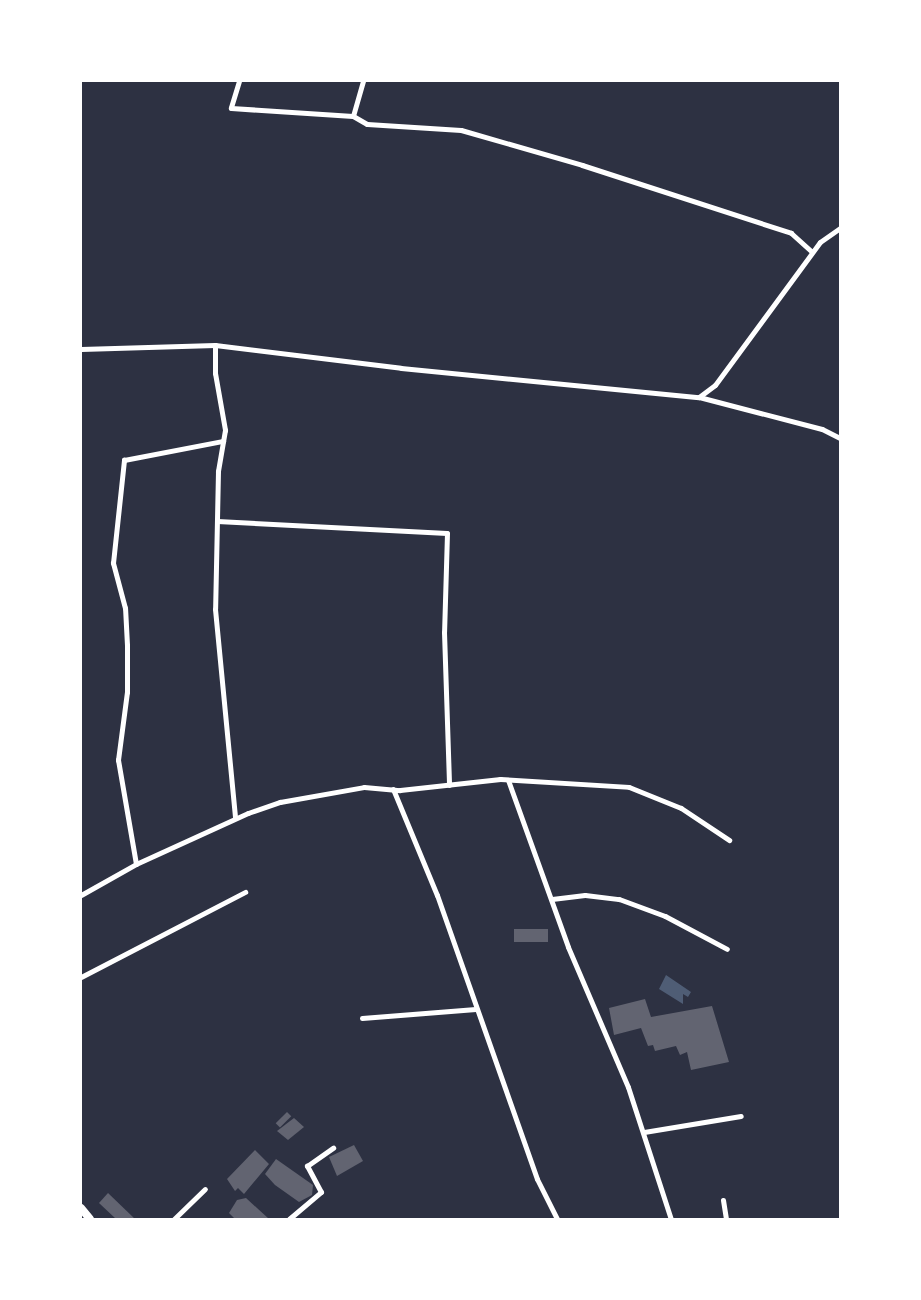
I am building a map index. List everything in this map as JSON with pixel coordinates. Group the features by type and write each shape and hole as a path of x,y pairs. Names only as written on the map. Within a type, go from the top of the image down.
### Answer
{"main road":[{"path":"81,1208 86,1218"}],"street":[{"path":"239,81 231,108 352,116 368,124 461,130 582,165 791,233 812,252"},
{"path":"352,116 363,81"},
{"path":"699,397 715,385 812,252 840,228"},
{"path":"215,345 215,373 225,430 218,471 215,609 235,818"},
{"path":"81,349 215,345 401,368 699,397 822,429 840,438"},
{"path":"136,864 118,760 118,732 127,692 127,645 125,608 113,563 124,460 223,441"},
{"path":"217,521 447,533 444,632 449,785"},
{"path":"81,895 136,864 235,818 305,796 364,787 393,789 508,779 629,788 681,808 729,840"},
{"path":"508,779 552,899 644,1132 671,1219"},
{"path":"393,789 431,880 537,1179 557,1219"},
{"path":"81,977 245,892"},
{"path":"552,899 585,895 619,899 665,916 727,949"},
{"path":"362,1018 476,1009"},
{"path":"644,1132 741,1116"},
{"path":"289,1219 321,1192 307,1166 333,1148"},
{"path":"174,1219 205,1189"},
{"path":"723,1200 726,1219"}],"water":[{"path":"666,975 691,992 688,997 683,994 683,1004 659,989"}],"building":[{"path":"514,929 548,929 548,942 514,942"},
{"path":"645,999 651,1017 712,1006 729,1062 691,1070 687,1052 680,1055 676,1046 655,1051 653,1045 648,1046 641,1028 614,1035 609,1008"},
{"path":"287,1112 291,1116 280,1128 276,1123"},
{"path":"294,1118 304,1127 288,1140 277,1131"},
{"path":"354,1145 363,1161 337,1176 329,1157"},
{"path":"255,1150 269,1164 244,1194 238,1188 235,1191 227,1179"},
{"path":"276,1159 313,1185 312,1195 299,1202 275,1185 265,1174"},
{"path":"108,1193 135,1219 116,1219 99,1203"},
{"path":"246,1198 269,1219 235,1219 229,1213 237,1200"}]}
